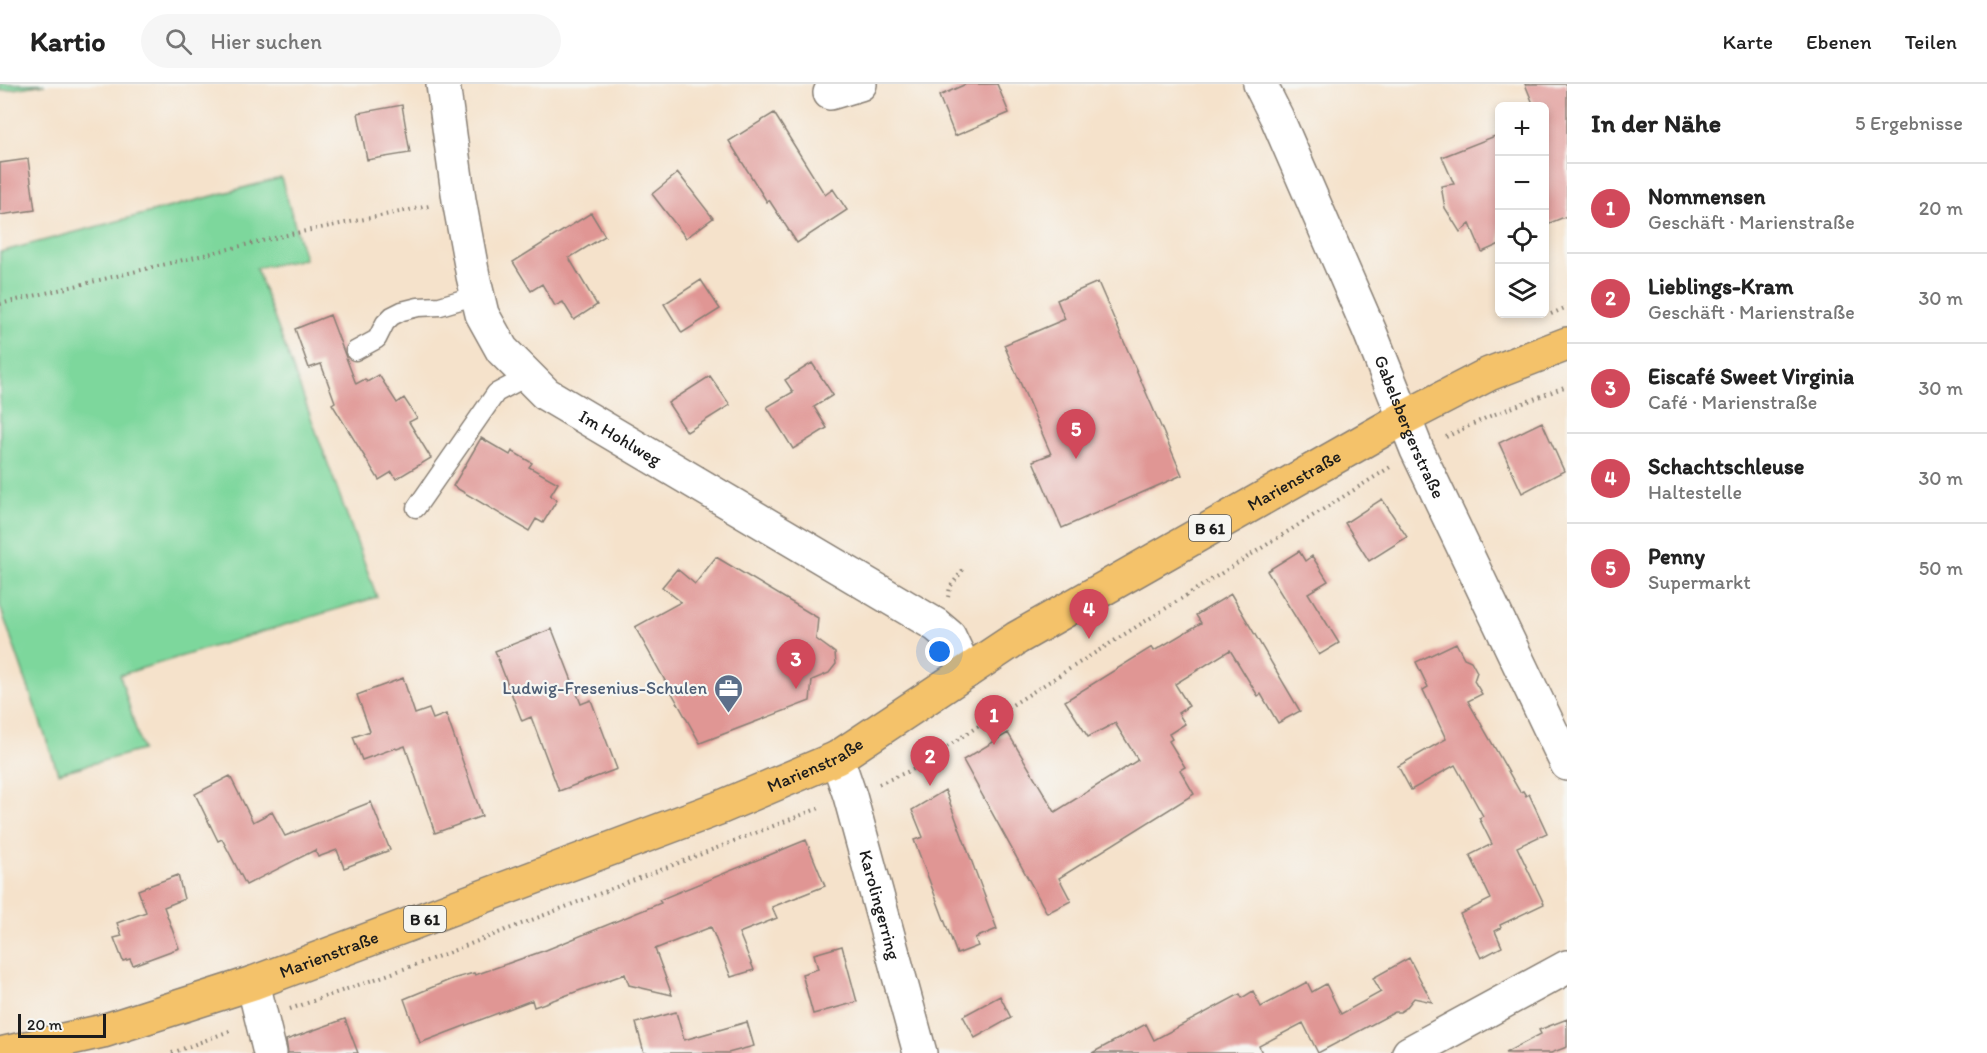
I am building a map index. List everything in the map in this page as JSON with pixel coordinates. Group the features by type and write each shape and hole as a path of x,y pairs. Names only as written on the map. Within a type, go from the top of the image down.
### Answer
{"main road":[{"name":"Marienstraße","path":"4,1053 103,1031 253,983 709,812 837,758 1017,638 1404,418 1490,374 1567,344"}],"street":[{"name":"Im Hohlweg","path":"443,84 459,200 477,295 482,314 501,350 546,394 936,625 949,636 966,672"},
{"name":"Gabelsbergerstraße","path":"1260,84 1365,321 1427,471 1567,764"},
{"name":"Karolingerring","path":"837,758 850,796 920,1053"},
{"path":"1409,1053 1567,967"},
{"path":"253,983 270,1053"}],"lane":[{"path":"356,351 377,339 385,323 402,311 418,307 440,306 477,295"},
{"path":"416,508 495,393 528,376"}],"path":[{"path":"0,304 291,234 459,200"},
{"path":"1549,316 1567,307"}],"green space":[{"path":"0,84 45,84 0,91"},
{"path":"281,178 305,259 256,268 377,597 120,675 142,750 58,773 0,606 0,252"}],"building":[{"path":"966,84 997,84 1009,113 955,136 939,96"},
{"path":"1525,84 1567,84 1567,216 1549,223 1549,102 1532,102"},
{"path":"402,105 410,153 367,160 358,113"},
{"path":"774,113 825,195 833,189 847,210 797,243 769,200 767,202 729,141"},
{"path":"1495,136 1495,246 1482,252 1470,224 1460,232 1445,208 1441,186 1454,184 1442,157"},
{"path":"28,159 35,210 0,215 0,163"},
{"path":"678,173 713,218 686,238 652,194"},
{"path":"591,213 605,236 569,258 597,305 574,320 563,302 555,306 542,284 531,291 513,262"},
{"path":"701,280 720,309 682,333 664,304"},
{"path":"1098,282 1182,475 1062,528 1033,461 1051,454 1004,345 1065,319 1057,300"},
{"path":"330,315 356,384 365,379 367,382 379,375 397,403 404,398 417,418 409,422 431,458 396,479 392,472 379,480 332,404 335,402 321,364 309,368 295,329"},
{"path":"812,363 833,395 814,407 827,428 793,449 767,407 793,392 785,380"},
{"path":"710,376 730,405 687,432 668,403"},
{"path":"1542,422 1564,471 1522,493 1499,443"},
{"path":"481,438 510,455 512,451 532,463 529,467 558,483 550,496 557,500 543,523 536,519 529,531 453,486"},
{"path":"1382,499 1407,537 1369,561 1345,523"},
{"path":"1299,551 1305,561 1312,556 1328,581 1308,593 1339,643 1319,655 1267,571"},
{"path":"716,557 818,618 816,639 835,653 836,664 829,673 812,680 810,701 700,743 635,627 681,602 662,587 677,569 695,584"},
{"path":"1231,594 1300,711 1278,723 1261,694 1258,696 1230,650 1175,684 1189,706 1178,713 1185,724 1169,734 1172,739 1169,741 1185,767 1180,770 1194,794 1059,878 1071,901 1047,913 963,760 1008,733 1055,812 1138,760 1115,723 1088,737 1065,701 1152,647 1154,651 1201,623 1196,615"},
{"path":"552,629 581,704 591,700 617,769 559,791 531,717 522,721 495,651"},
{"path":"1456,643 1464,658 1471,661 1477,672 1474,681 1482,694 1468,701 1520,792 1523,791 1526,796 1529,794 1547,833 1517,847 1544,904 1500,925 1501,928 1495,931 1502,947 1481,958 1460,914 1491,899 1470,855 1492,844 1479,818 1483,816 1455,765 1411,790 1398,766 1446,739 1423,690 1428,687 1416,662"},
{"path":"403,678 415,714 429,709 433,719 446,714 482,816 435,833 405,746 362,760 353,737 370,731 357,695"},
{"path":"230,776 253,822 272,812 285,836 371,802 390,850 344,868 337,850 318,857 315,850 246,885 222,839 218,841 195,794"},
{"path":"945,790 997,929 975,938 978,946 957,954 914,840 923,837 912,810"},
{"path":"806,840 825,886 772,907 777,918 739,933 754,970 731,977 711,927 655,949 672,995 629,985 625,974 534,1007 532,1000 420,1043 404,999 452,979 474,973 475,975 546,950 661,903 659,900"},
{"path":"178,875 184,899 164,907 179,948 133,965 130,959 123,961 114,938 122,936 117,923 146,912 138,890"},
{"path":"842,946 857,1002 813,1014 802,974 818,969 814,954"},
{"path":"1409,958 1432,1002 1414,998 1400,1012 1395,1012 1318,1053 1303,1023 1259,1046 1262,1053 1092,1053 1146,1024 1154,1040 1240,994 1242,998 1253,991 1261,1007 1307,982 1312,992 1326,984 1341,1014 1381,992 1373,978"},
{"path":"1000,996 1011,1018 975,1038 963,1016"},
{"path":"676,1012 684,1040 747,1022 754,1046 728,1053 644,1053 636,1023"},
{"path":"345,1019 358,1053 288,1053 286,1040"},
{"path":"1567,1019 1567,1047 1551,1053 1505,1053 1541,1034 1539,1030"}],"place":[{"name":"Penny","path":"1076,459"},
{"name":"Schachtschleuse","path":"1089,639"},
{"name":"Eiscafé Sweet Virginia","path":"796,689"},
{"name":"Ludwig-Fresenius-Schulen","path":"728,714"},
{"name":"Nommensen","path":"994,745"},
{"name":"Lieblings-Kram","path":"930,786"}]}
